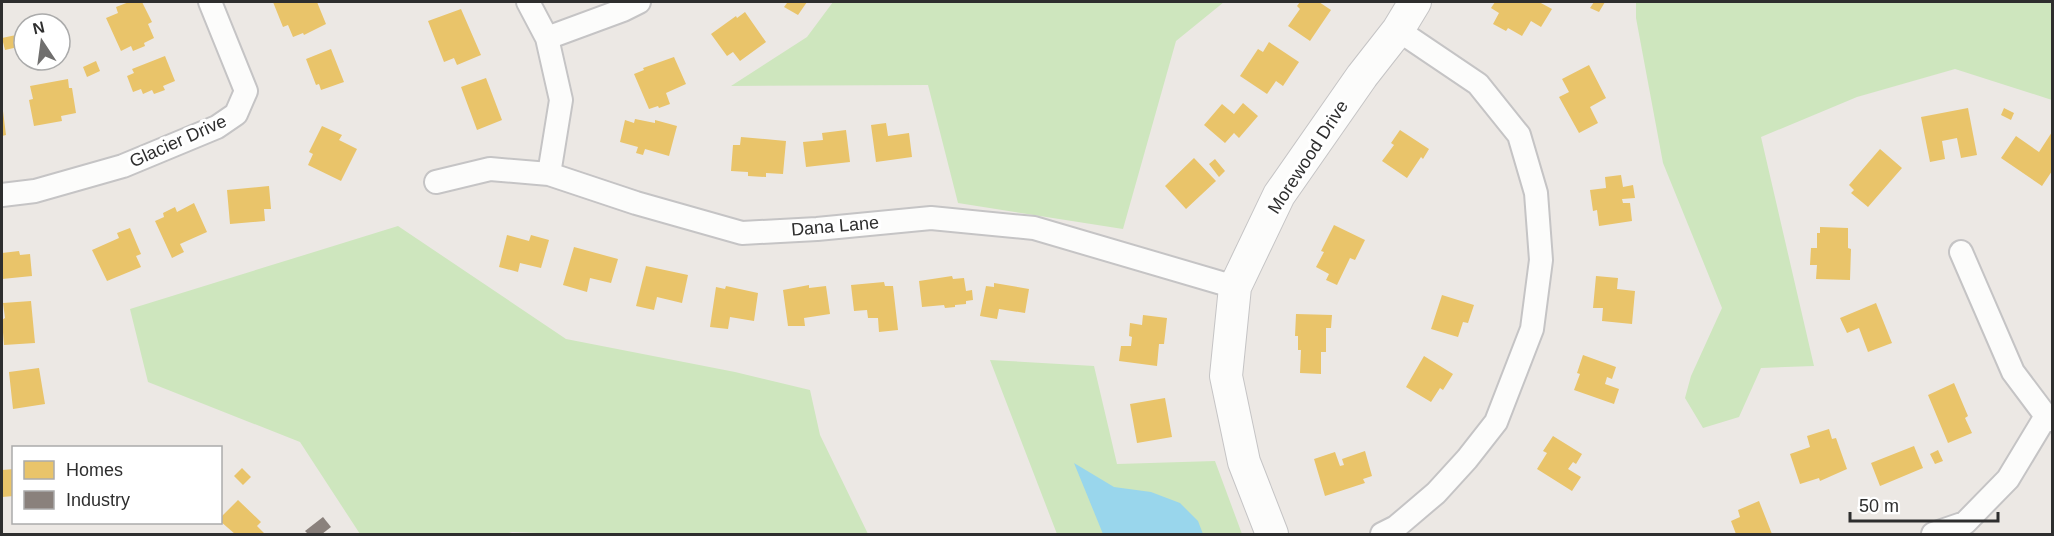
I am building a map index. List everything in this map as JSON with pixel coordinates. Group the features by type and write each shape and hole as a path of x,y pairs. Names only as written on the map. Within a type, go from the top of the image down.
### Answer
{"street":[{"name":"Glacier Drive","path":"2,195 35,191 123,166 217,127 236,114 246,91 210,2"},
{"path":"528,2 547,38 561,100 549,174"},
{"path":"547,38 639,2"},
{"name":"Morewood Drive","path":"1272,534 1244,462 1226,376 1235,287 1279,195 1362,76 1398,30 1414,2"},
{"path":"1382,534 1396,527 1436,493 1496,422 1532,329 1541,260 1536,193 1519,135 1478,84 1398,30"},
{"name":"Dana Lane","path":"436,182 490,169 549,174 636,203 742,233 817,229 931,218 1034,228 1235,287"},
{"path":"1933,534 1965,523 2008,479 2049,418 2013,372 1961,252"}],"green space":[{"path":"833,2 1224,2 1176,41 1123,229 958,203 928,85 731,86 807,37"},
{"path":"1636,2 2052,2 2052,100 1955,69 1857,97 1761,137 1814,366 1761,368 1739,417 1703,428 1685,398 1691,376 1722,308 1663,163 1636,18"},
{"path":"398,226 566,339 735,372 810,390 820,435 868,534 512,532 505,534 360,534 300,442 148,382 130,309"},
{"path":"990,360 1094,366 1117,464 1215,461 1242,534 1057,534"}],"water":[{"path":"1074,463 1114,487 1151,492 1180,503 1198,521 1203,534 1103,534"}],"building: Homes":[{"path":"129,2 142,2 152,22 148,24 154,38 144,43 145,46 133,51 131,46 121,51 106,18 118,13 116,7"},
{"path":"273,2 317,2 326,24 304,35 303,33 293,37 288,25 283,27"},
{"path":"783,2 807,2 798,15 784,7 787,3"},
{"path":"1300,2 1319,2 1331,10 1310,41 1288,26 1300,9 1297,6"},
{"path":"1495,2 1539,2 1552,9 1541,27 1531,21 1522,36 1508,28 1506,31 1493,24 1499,13 1491,8"},
{"path":"1594,2 1605,2 1599,12 1590,8"},
{"path":"461,9 481,55 457,65 454,58 444,62 428,21"},
{"path":"745,12 766,42 740,61 733,52 727,56 711,34"},
{"path":"12,36 12,48 5,50 2,38"},
{"path":"1269,42 1299,62 1283,86 1276,81 1267,94 1240,76 1258,49 1263,52"},
{"path":"331,49 344,82 321,90 319,84 316,85 306,59"},
{"path":"165,56 175,81 163,86 165,90 154,94 152,90 143,94 141,89 133,92 127,76 134,73 132,69"},
{"path":"674,57 686,84 666,93 670,104 649,109 634,74 644,70 643,68"},
{"path":"96,61 100,71 87,77 83,67"},
{"path":"1589,65 1606,98 1590,107 1598,123 1579,133 1559,97 1569,92 1562,79"},
{"path":"486,78 502,120 477,130 461,87"},
{"path":"68,79 69,88 72,88 76,113 61,116 62,121 34,126 29,100 33,99 30,86"},
{"path":"1243,103 1258,116 1239,138 1234,133 1225,143 1204,125 1222,104 1234,114"},
{"path":"1968,108 1977,155 1961,158 1957,138 1942,141 1945,159 1930,162 1921,117"},
{"path":"2004,108 2014,113 2011,120 2001,115"},
{"path":"2,111 6,135 2,136"},
{"path":"635,119 655,123 655,120 677,126 669,156 645,149 643,155 636,153 638,147 620,142 625,120 634,123"},
{"path":"886,123 888,136 909,133 912,157 876,162 871,125"},
{"path":"322,126 342,135 339,140 357,149 341,181 308,165 313,154 309,152"},
{"path":"846,130 850,162 806,167 803,142 823,140 822,133"},
{"path":"1400,130 1429,149 1407,178 1382,161 1394,145 1391,143"},
{"path":"2052,132 2052,171 2042,186 2001,158 2016,136 2039,152"},
{"path":"741,137 786,141 783,174 766,173 766,177 748,176 748,172 731,171 733,145 740,145"},
{"path":"1880,149 1902,168 1868,207 1851,193 1854,190 1849,185"},
{"path":"1194,158 1216,181 1186,209 1165,186"},
{"path":"1215,159 1225,171 1219,177 1209,164"},
{"path":"1621,175 1623,187 1633,185 1635,198 1622,199 1623,203 1630,203 1632,221 1599,226 1597,210 1593,211 1590,190 1606,188 1605,177"},
{"path":"269,186 271,209 264,209 265,221 230,224 227,190"},
{"path":"194,203 207,232 180,244 184,252 172,258 155,221 164,217 163,213 175,207 177,212"},
{"path":"1334,225 1365,240 1355,260 1350,258 1337,285 1326,280 1329,274 1316,267"},
{"path":"1820,227 1848,228 1848,248 1851,249 1850,280 1816,279 1817,265 1810,265 1811,248 1817,248 1817,233 1820,233"},
{"path":"130,228 141,254 136,256 141,267 107,281 92,250 119,238 117,233"},
{"path":"507,235 529,241 531,235 549,240 541,268 520,263 518,272 499,267"},
{"path":"574,247 618,259 611,283 590,278 587,292 563,285"},
{"path":"19,251 20,255 30,254 32,276 2,279 2,253"},
{"path":"646,266 688,275 682,303 657,297 654,310 636,306"},
{"path":"952,276 953,279 964,278 966,291 972,290 973,300 966,301 966,304 955,305 955,307 945,308 944,305 922,307 919,281"},
{"path":"1596,276 1618,278 1617,289 1635,291 1632,324 1602,321 1603,308 1593,308"},
{"path":"884,282 885,286 893,286 898,330 879,332 878,318 868,318 867,310 854,311 851,285"},
{"path":"994,283 1029,289 1025,313 999,309 997,319 980,316 986,286 994,287"},
{"path":"809,285 809,288 826,286 830,314 804,318 805,326 788,326 783,290"},
{"path":"726,286 758,293 754,321 730,317 728,329 710,327 716,287 725,289"},
{"path":"1442,295 1474,305 1468,323 1463,322 1458,337 1431,329"},
{"path":"31,301 35,343 4,345 3,303"},
{"path":"1876,303 1892,343 1868,352 1859,328 1847,333 1840,318"},
{"path":"1296,314 1332,315 1331,328 1326,328 1326,352 1321,352 1321,374 1300,373 1301,350 1298,350 1298,336 1295,336"},
{"path":"1143,315 1167,318 1164,344 1159,344 1157,366 1119,361 1121,346 1131,346 1130,323 1142,325"},
{"path":"1583,355 1616,367 1612,379 1607,377 1605,384 1619,389 1614,404 1574,390 1580,374 1577,373"},
{"path":"1424,356 1453,374 1443,390 1440,388 1431,402 1406,387"},
{"path":"39,368 45,404 13,409 9,372"},
{"path":"1954,383 1968,416 1965,418 1972,433 1948,443 1928,395"},
{"path":"1165,398 1172,437 1137,443 1130,404"},
{"path":"1829,429 1832,439 1836,438 1847,469 1820,481 1819,478 1800,484 1790,454 1810,447 1807,436"},
{"path":"1553,436 1582,454 1576,464 1573,462 1568,469 1581,477 1572,491 1537,469 1547,453 1543,451"},
{"path":"1914,446 1923,468 1880,486 1871,463"},
{"path":"1938,450 1943,461 1935,464 1930,454"},
{"path":"1365,451 1372,476 1363,479 1365,483 1325,496 1314,459 1335,452 1340,466 1344,465 1342,459"},
{"path":"242,468 251,477 243,485 234,476"},
{"path":"12,469 12,496 2,497 2,470"},
{"path":"238,500 261,522 257,526 264,533 235,534 222,523 222,516"},
{"path":"1759,501 1772,534 1736,534 1731,521 1740,517 1738,510"}],"building: Industry":[{"path":"323,517 331,527 322,534 308,534 305,531"}]}
